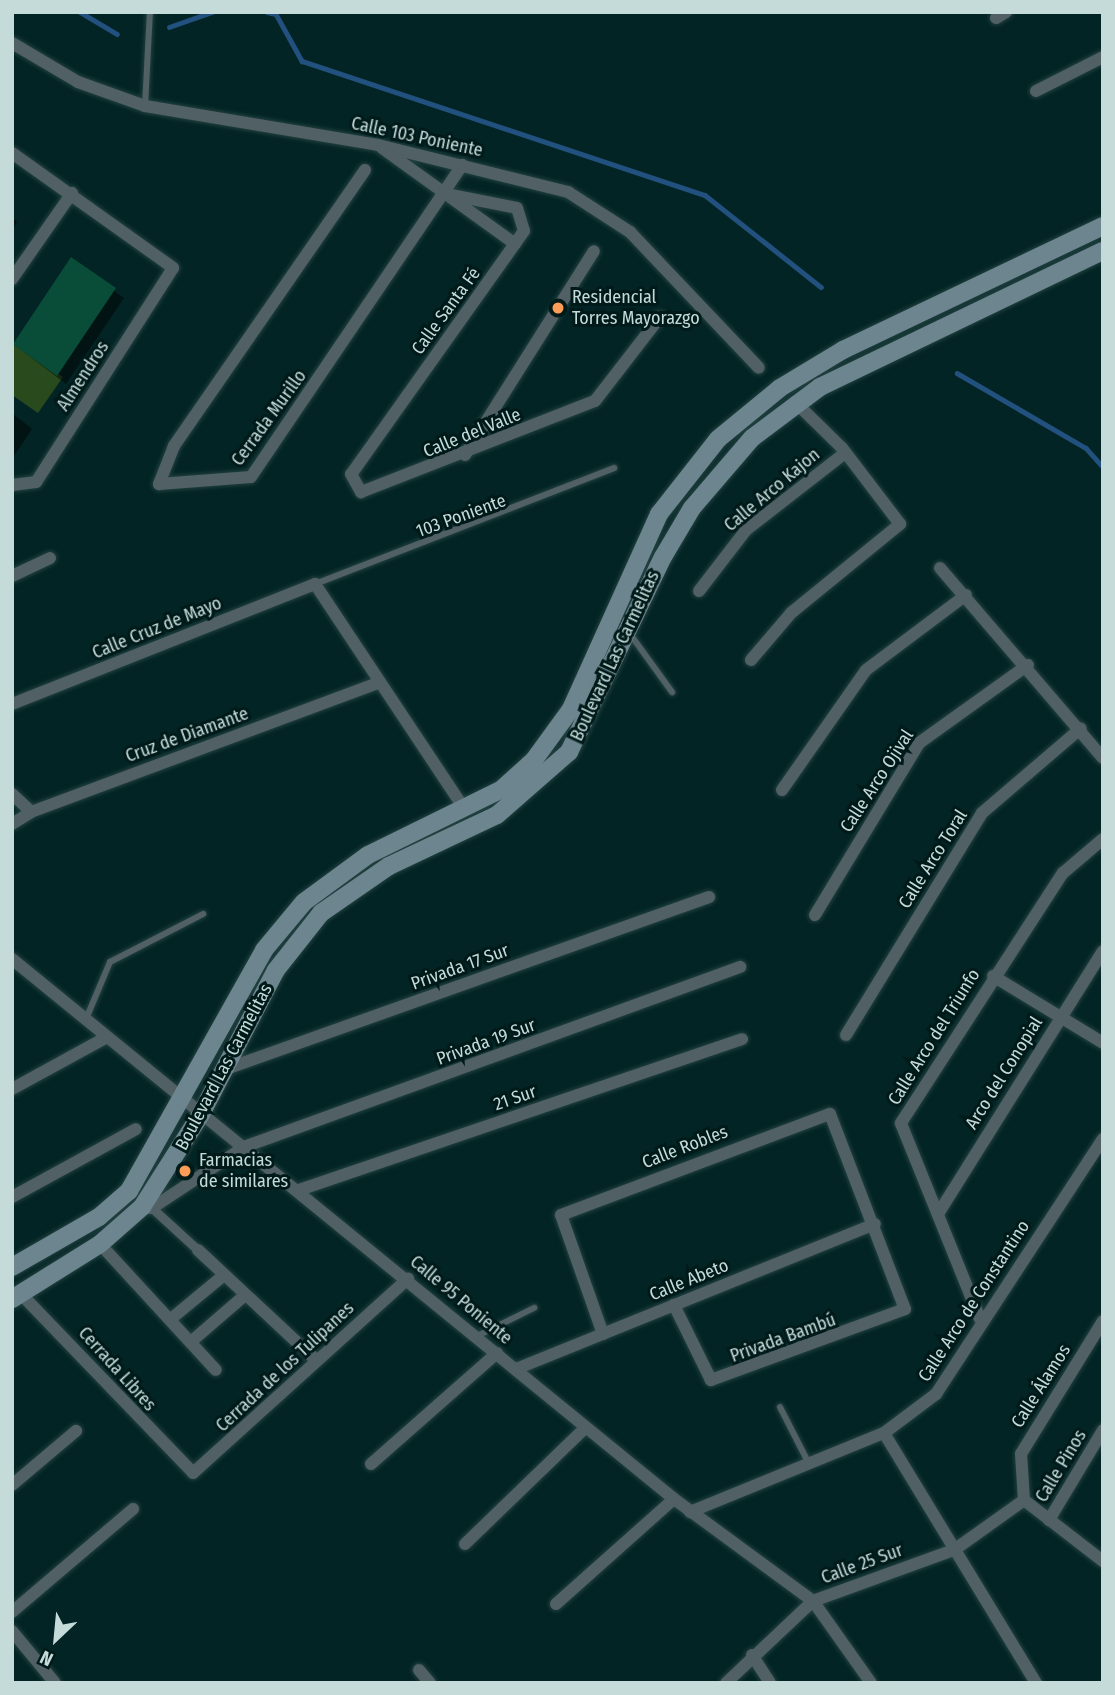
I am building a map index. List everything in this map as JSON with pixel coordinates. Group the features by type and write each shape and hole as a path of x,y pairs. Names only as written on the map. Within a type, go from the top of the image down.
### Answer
{"main road":[{"name":"Boulevard Las Carmelitas","path":"12,1267 114,1205 142,1174 185,1101 258,960 290,916 359,861 465,810 502,789 534,760 571,709 659,514 718,439 779,388 843,350 1103,226"},
{"name":"Boulevard Las Carmelitas","path":"17,1297 100,1244 147,1208 201,1114 276,970 321,914 389,866 515,803 574,744 627,629 692,508 752,438 795,402 1103,251"},
{"path":"502,789 515,803"}],"street":[{"name":"Calle 103 Poniente","path":"12,43 78,82 145,106 378,145 530,178 603,211 759,368"},
{"path":"1035,91 1103,57"},
{"path":"378,145 515,244"},
{"path":"12,153 72,194 12,279"},
{"name":"Cerrada Murillo","path":"365,170 174,446 159,484 251,477 446,194 462,165"},
{"name":"Almendros","path":"12,485 36,482 173,268 72,194"},
{"name":"Calle Santa Fé","path":"361,492 351,474 515,244 526,223 517,208 446,194"},
{"path":"465,456 594,251"},
{"name":"Calle del Valle","path":"361,492 465,456 595,401 660,317"},
{"path":"751,660 791,613 897,530 900,517 845,453 795,402"},
{"name":"Calle Arco Kajon","path":"699,591 746,530 845,453"},
{"path":"12,576 50,558"},
{"path":"940,568 1028,665 1103,758"},
{"path":"315,584 377,682 465,810"},
{"name":"Calle Cruz de Mayo","path":"12,704 315,584"},
{"path":"782,790 866,670 966,596"},
{"name":"Calle Arco Ojival","path":"815,915 919,743 1028,665"},
{"name":"Cruz de Diamante","path":"12,824 31,812 377,682"},
{"name":"Calle Arco Toral","path":"846,1035 982,813 1081,728"},
{"path":"12,794 31,812"},
{"name":"Calle Arco del Triunfo","path":"981,1319 901,1123 993,976 1063,873 1103,839"},
{"name":"Privada 17 Sur","path":"223,1070 709,897"},
{"name":"Arco del Conopial","path":"938,1214 1059,1016 1103,951"},
{"name":"Calle 95 Poniente","path":"12,959 201,1114 299,1190 690,1512 813,1601 871,1683"},
{"name":"Privada 19 Sur","path":"147,1208 244,1147 740,967"},
{"path":"993,976 1103,1042"},
{"path":"12,1089 107,1037"},
{"name":"21 Sur","path":"299,1190 742,1039"},
{"name":"Calle Robles","path":"603,1334 559,1223 568,1210 824,1113 835,1119 875,1224"},
{"path":"12,1197 136,1129"},
{"name":"Calle Arco de Constantino","path":"690,1512 884,1433 943,1388 981,1319 1103,1139"},
{"path":"147,1208 198,1250 244,1296 314,1358"},
{"name":"Calle Abeto","path":"516,1368 875,1224"},
{"name":"Privada Bambú","path":"674,1306 711,1380 905,1309 875,1224"},
{"path":"100,1244 193,1340 216,1370"},
{"path":"172,1318 224,1275"},
{"name":"Cerrada de los Tulipanes","path":"184,1471 200,1472 314,1358 408,1279"},
{"path":"193,1340 244,1296"},
{"name":"Cerrada Libres","path":"17,1297 184,1471"},
{"name":"Calle Álamos","path":"1024,1500 1023,1448 1103,1321"},
{"path":"371,1464 497,1353"},
{"path":"465,1544 586,1427"},
{"name":"Calle Pinos","path":"1049,1520 1103,1430"},
{"path":"12,1485 76,1431"},
{"path":"884,1433 1036,1683"},
{"path":"556,1604 674,1499"},
{"path":"1024,1500 1103,1562"},
{"name":"Calle 25 Sur","path":"726,1683 752,1655 813,1601 954,1550 1024,1500"},
{"path":"12,1612 133,1509"},
{"path":"12,1631 17,1647 55,1683"},
{"path":"752,1655 770,1683"},
{"path":"419,1670 430,1683"}],"lane":[{"path":"145,106 150,12"},
{"name":"103 Poniente","path":"315,584 614,468"},
{"path":"627,629 671,692"},
{"path":"86,1019 110,962 203,914"},
{"path":"477,1336 534,1308"},
{"path":"780,1406 809,1465"}],"green space":[{"path":"13,344 63,377 38,413 12,395"}],"building":[{"path":"71,257 116,288 57,376 13,344"}],"waterway":[{"path":"80,12 117,34"},
{"path":"169,27 212,12"},
{"path":"267,12 276,14 302,61 705,195 821,287"},
{"path":"957,373 1086,448 1103,467"}],"place":[{"name":"Residencial Torres Mayorazgo","path":"558,308"},
{"name":"Farmacias de similares","path":"185,1171"}]}
